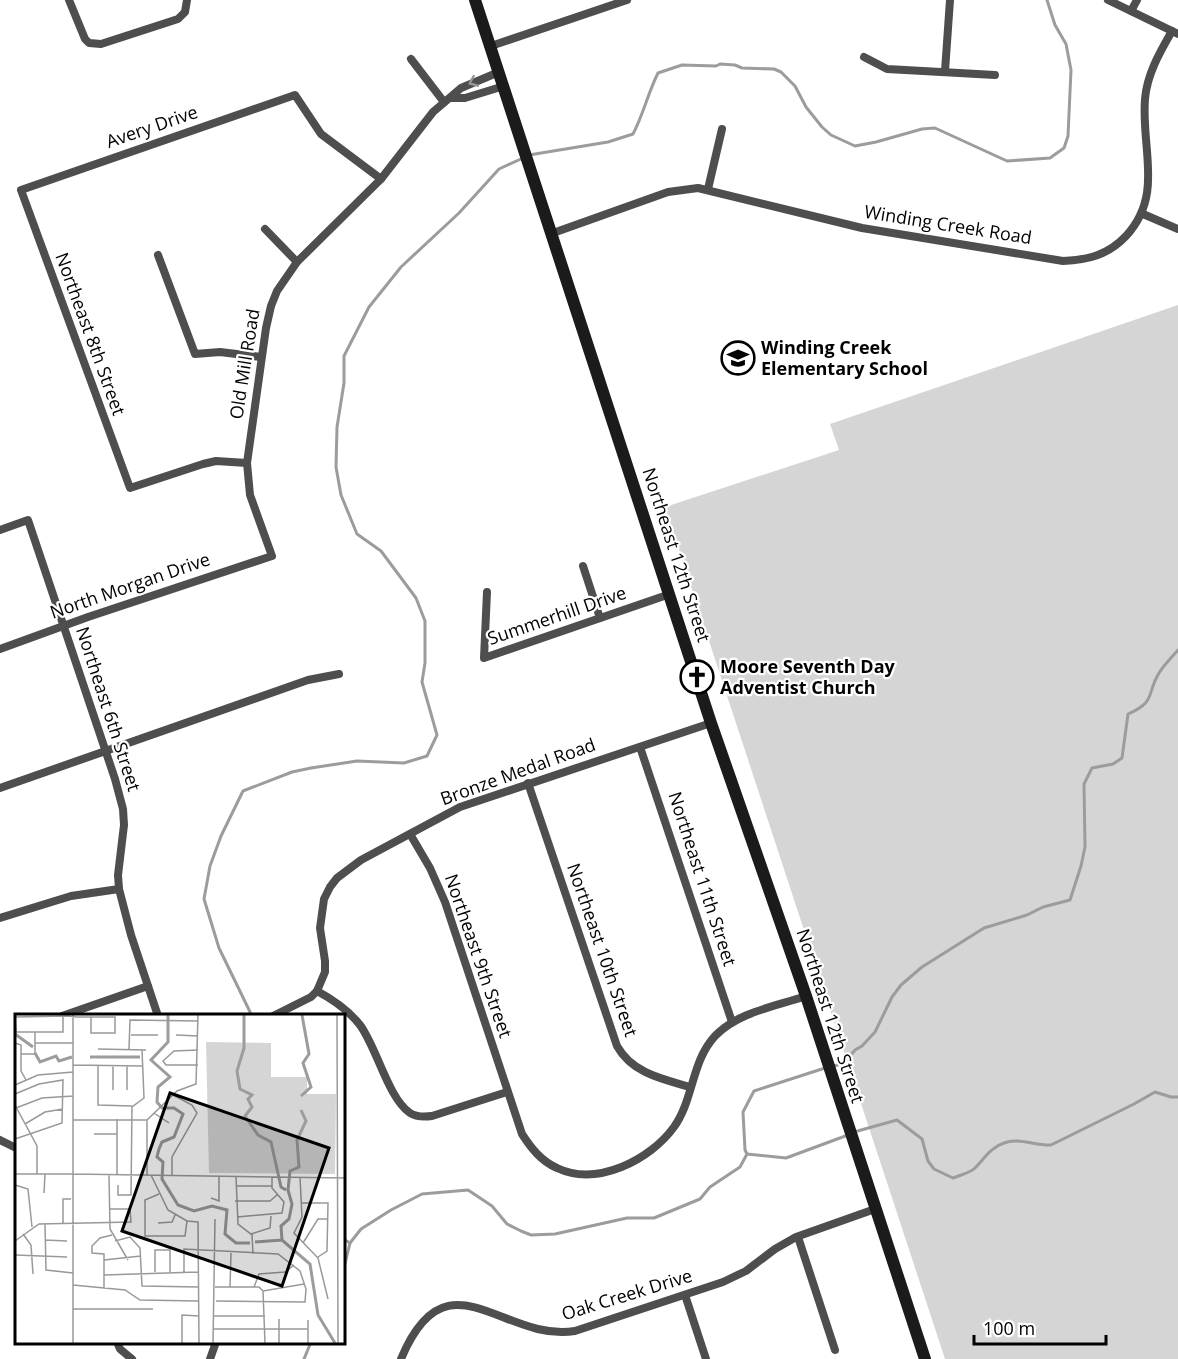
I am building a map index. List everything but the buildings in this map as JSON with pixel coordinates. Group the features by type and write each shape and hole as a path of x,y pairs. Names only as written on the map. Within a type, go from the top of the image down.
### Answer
{"street":[{"path":"69,0 80,32 89,43 101,44 174,21 183,15 188,2"},
{"name":"Northeast 12th Street","path":"475,0 553,233 711,723 806,996 925,1359"},
{"path":"490,46 627,0"},
{"path":"945,71 950,0"},
{"path":"1108,0 1175,32"},
{"path":"1131,11 1137,0"},
{"name":"Winding Creek Road","path":"553,233 668,192 690,188 708,189 862,228 1064,261 1085,260 1104,253 1122,240 1143,214 1148,183 1145,99 1152,71 1175,32"},
{"path":"864,57 887,69 994,75"},
{"path":"411,59 447,100 465,98 504,86"},
{"name":"Old Mill Road","path":"272,556 250,495 247,464 261,357 271,306 277,291 297,262 381,179 421,125 461,88 499,72"},
{"name":"Avery Drive","path":"21,190 295,95 321,134 381,179"},
{"path":"708,189 722,129"},
{"name":"Northeast 8th Street","path":"21,190 130,488 216,461 247,464"},
{"path":"1143,214 1178,230"},
{"path":"265,229 297,262"},
{"path":"158,255 195,354 220,352 261,357"},
{"name":"Northeast 6th Street","path":"0,530 28,520 118,787 124,825 118,875 119,890 122,906 157,1014"},
{"name":"North Morgan Drive","path":"0,649 272,556"},
{"path":"583,566 600,618"},
{"name":"Summerhill Drive","path":"487,592 484,658 670,594"},
{"path":"0,788 308,680 339,674"},
{"name":"Bronze Medal Road","path":"317,991 325,972 320,917 324,899 330,887 361,860 460,807 711,723"},
{"name":"Northeast 11th Street","path":"640,747 732,1022"},
{"name":"Northeast 10th Street","path":"528,783 617,1046 628,1062 638,1069 690,1087"},
{"name":"Northeast 9th Street","path":"410,834 434,875 445,902 522,1134 531,1148 550,1165 579,1174 602,1173 642,1157 674,1127 687,1101 703,1052 732,1022"},
{"path":"0,918 71,896 119,890"},
{"path":"68,1014 148,986"},
{"path":"276,1014 311,997 317,991 339,1006 359,1024 399,1102 411,1113 423,1117 432,1116 507,1092"},
{"path":"732,1022 743,1016 806,996"},
{"path":"0,1140 15,1148"},
{"name":"Oak Creek Drive","path":"401,1359 408,1341 419,1324 433,1313 452,1306 475,1306 538,1330 563,1333 585,1328 741,1274 775,1249 798,1237 875,1209"},
{"path":"798,1237 836,1350"},
{"path":"685,1295 706,1359"},
{"path":"118,1344 120,1349 132,1359"},
{"path":"210,1359 215,1344"}],"shaded area":[{"path":"1178,305 1178,1359 945,1359 665,507 839,450 830,424"}],"waterway":[{"path":"529,155 608,142 633,134 658,73 682,65 716,66 720,64 742,68 774,69 781,72 795,86 806,107 822,127 831,135 855,146 922,129 935,128 1007,161 1050,158 1064,148 1068,136 1071,70 1066,44 1055,25 1047,0"},
{"path":"251,1014 219,948 204,899 210,866 221,836 243,791 292,772 311,768 357,761 404,763 427,756 437,735 422,682 425,663 425,621 416,598 381,551 357,534 341,495 336,467 337,427 344,383 344,356 369,307 401,267 459,213 499,169 523,158"},
{"path":"831,1067 844,1063 875,1032 892,997 901,985 922,967 984,928 1070,900 1085,847 1084,784 1092,768 1113,764 1122,758 1128,714 1147,701 1159,673 1178,650"},
{"path":"345,1264 350,1243 361,1229 422,1194 468,1190 492,1206 507,1224 531,1235 555,1234 627,1218 654,1218 700,1199 710,1187 740,1167 747,1154 743,1112 754,1091 825,1068"},
{"path":"854,1132 897,1120 922,1139 928,1161 934,1169 953,1178 973,1170 991,1150 1009,1141 1051,1145 1155,1092 1178,1097"},
{"path":"747,1154 786,1158 848,1135"},
{"path":"345,1240 350,1243"},
{"path":"304,1359 310,1344"}],"place":[{"name":"Winding Creek Elementary School","path":"738,358"},
{"name":"Moore Seventh Day Adventist Church","path":"697,677"}]}
